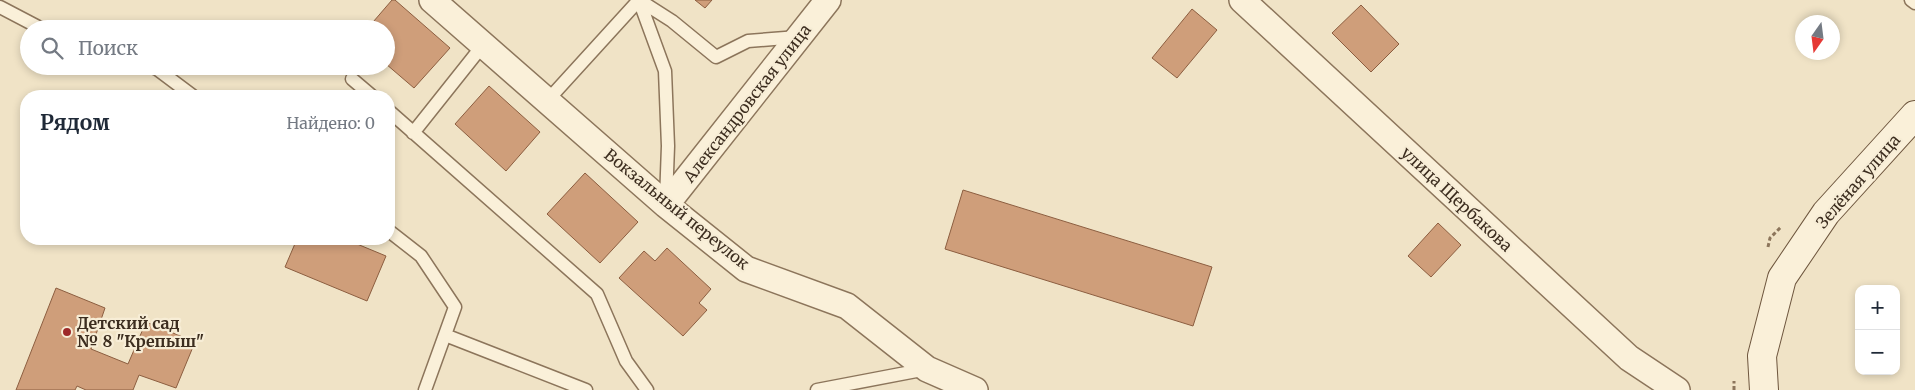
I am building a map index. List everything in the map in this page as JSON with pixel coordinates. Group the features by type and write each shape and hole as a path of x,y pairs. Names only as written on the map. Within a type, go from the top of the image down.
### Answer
{"main road":[{"name":"Зелёная улица","path":"1764,390 1762,356 1782,278 1826,213 1915,115"}],"street":[{"name":"Вокзальный переулок","path":"432,0 666,205 746,269 847,306 927,369 975,390"},
{"name":"Александровская улица","path":"666,205 828,0"},
{"name":"улица Щербакова","path":"1242,0 1629,358 1678,390"}],"lane":[{"path":"639,0 672,21 716,57 748,41 800,37"},
{"path":"547,101 639,0"},
{"path":"639,0 665,71 668,146 666,205"},
{"path":"1911,0 1915,3"},
{"path":"0,7 25,20"},
{"path":"413,132 483,45"},
{"path":"165,75 184,90"},
{"path":"352,78 365,90"},
{"path":"395,116 597,294 626,361 647,390"},
{"path":"395,236 421,256 455,307 425,390"},
{"path":"445,335 586,390"},
{"path":"817,390 927,369"}],"building":[{"path":"392,0 395,0 450,48 414,88 395,72 395,20 375,20"},
{"path":"695,0 712,0 705,8"},
{"path":"1361,5 1399,44 1371,72 1332,33"},
{"path":"1192,9 1217,30 1177,78 1152,58"},
{"path":"489,86 540,132 506,171 455,124"},
{"path":"585,173 638,222 600,263 547,214"},
{"path":"963,190 1212,267 1193,326 945,249"},
{"path":"1438,223 1461,245 1431,277 1408,256"},
{"path":"294,245 359,245 386,256 367,301 285,267"},
{"path":"667,248 711,289 699,303 707,310 683,336 619,278 644,251 655,261"},
{"name":"Детский сад № 8 \"Крепыш\"","path":"56,288 105,308 91,349 128,364 146,322 195,342 176,388 139,375 133,390 86,390 77,386 75,390 16,390"}],"place":[{"name":"Детский сад № 8 \"Крепыш\"","path":"67,332"}]}
